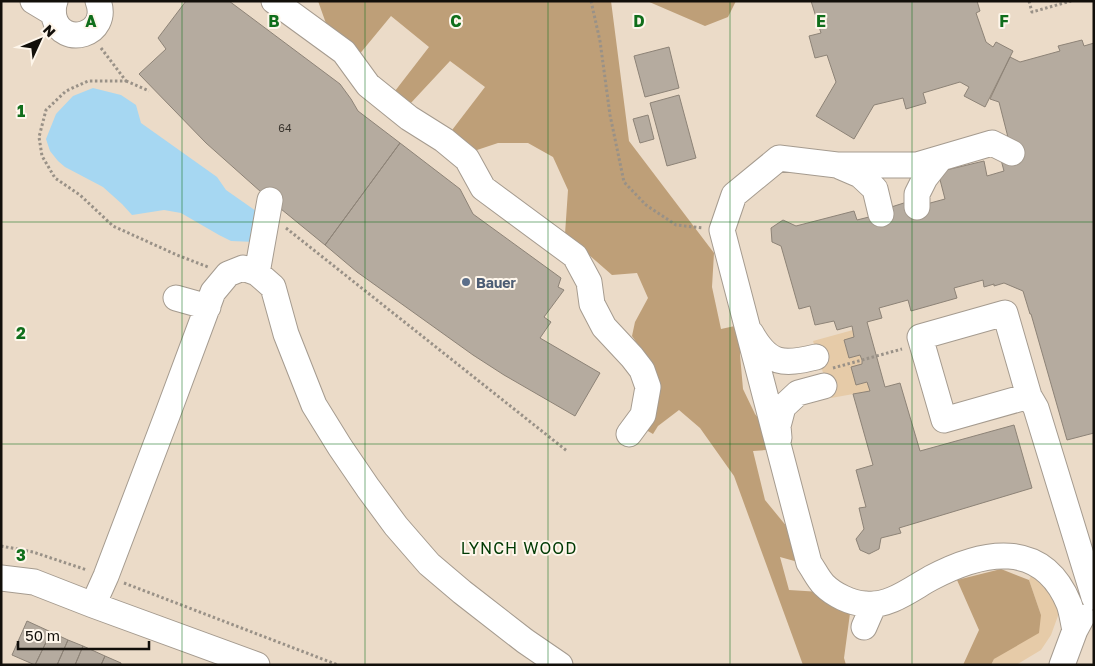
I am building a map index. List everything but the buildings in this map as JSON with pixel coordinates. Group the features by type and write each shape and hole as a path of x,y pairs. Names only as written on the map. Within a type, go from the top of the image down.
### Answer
{"street":[{"path":"47,5 60,28 66,33 82,35 89,32 99,21 101,14 98,1"},
{"path":"274,1 344,52 368,85 409,118 444,140 467,159 483,188 575,256 589,282 592,304 604,327 642,370 648,386 643,415 629,434"},
{"path":"1012,153 992,143 917,165 836,165 779,158 734,194 722,230 809,562 824,585 842,598 865,604 885,603 965,563 986,557 1021,557 1034,562 1048,572 1060,586 1070,606 1075,630"},
{"path":"917,207 916,194 925,178 940,159"},
{"path":"836,165 860,175 875,190 881,214"},
{"path":"258,272 269,207"},
{"path":"93,605 106,576 213,292 228,274 243,268 258,272 273,287 286,334 314,405 362,480 396,526 428,564 518,636 560,665"},
{"path":"176,298 208,307"},
{"path":"1029,396 944,420 920,337 1005,313 1029,396 1036,408 1094,597 1075,630 1062,665"},
{"path":"747,326 756,343 768,356 782,361 799,361 823,371 783,407 778,426 780,453"},
{"path":"1,578 34,582 93,605 205,656 257,665"},
{"path":"864,627 874,604"}],"path":[{"path":"591,1 600,41 610,115 624,182 646,205 676,225 722,230"},
{"path":"1029,1 1032,12 1071,1"},
{"path":"89,32 126,81"},
{"path":"149,91 126,81 88,81 66,91 46,110 39,137 42,156 55,178 80,195 113,226 177,255 228,274"},
{"path":"269,207 567,451"},
{"path":"823,371 922,343"},
{"path":"1,546 33,552 106,576 338,665"}],"shaded area":[{"path":"1,1 1094,1 1094,665 1,665"},
{"path":"318,1 611,1 629,141 714,253 712,287 721,329 744,324 740,355 743,389 755,414 773,437 766,450 753,451 765,500 801,544 798,562 780,557 789,590 821,592 851,606 844,658 846,665 803,665 734,476 700,428 679,410 658,426 653,434 641,427 643,352 632,336 635,322 648,298 637,273 612,275 565,234 568,190 553,157 528,143 498,143 471,152 449,134 485,87 450,61 409,105 395,91 429,47 391,16 358,56 328,29"},
{"path":"647,1 736,1 728,17 705,26"},
{"path":"853,330 854,337 844,341 849,358 860,355 861,370 856,385 867,382 870,391 831,398 813,341"},
{"path":"1035,568 1047,579 1059,613 1051,635 1041,650 1016,665 991,665 994,659 1041,615 1029,580"},
{"path":"1001,569 1029,580 1041,615 1039,633 994,659 991,665 963,665 979,630 957,580"}],"water":[{"path":"93,88 121,95 136,105 141,123 217,177 226,190 256,211 255,242 231,241 181,213 164,210 132,215 103,187 65,167 58,161 50,151 46,139 56,114 73,96"}],"place":[{"name":"Bauer","path":"466,282"}],"district":[{"name":"LYNCH WOOD","path":"519,548"}]}
